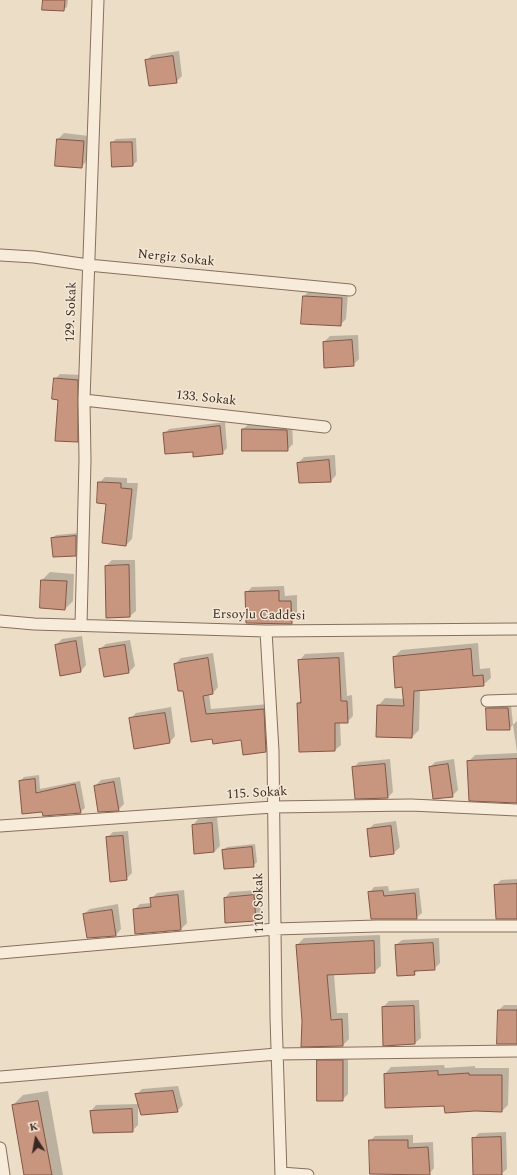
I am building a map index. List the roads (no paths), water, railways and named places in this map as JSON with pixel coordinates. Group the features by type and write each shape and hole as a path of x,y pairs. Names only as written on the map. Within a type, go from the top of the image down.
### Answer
{"street":[{"name":"129. Sokak","path":"81,625 84,400 98,0"},
{"name":"Nergiz Sokak","path":"0,255 34,257 88,265 350,290"},
{"name":"133. Sokak","path":"84,400 325,427"},
{"name":"Ersoylu Caddesi","path":"0,621 266,631 517,629"},
{"name":"110. Sokak","path":"266,631 273,751 277,1054 281,1174"},
{"path":"487,701 517,700"},
{"name":"115. Sokak","path":"0,826 273,807 411,805 517,810"},
{"path":"0,953 275,928 517,926"},
{"path":"0,1077 277,1054 517,1051"},
{"path":"0,1148 4,1175"},
{"path":"281,1174 308,1175"}]}
